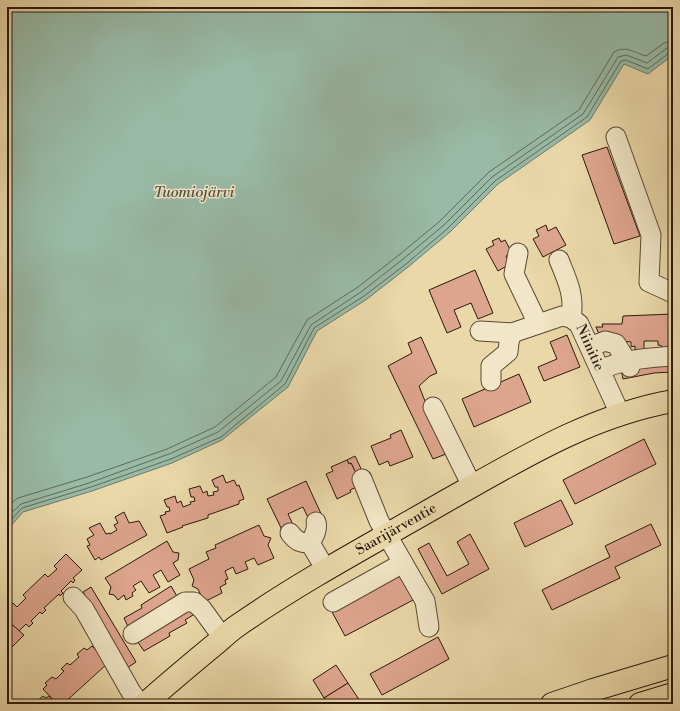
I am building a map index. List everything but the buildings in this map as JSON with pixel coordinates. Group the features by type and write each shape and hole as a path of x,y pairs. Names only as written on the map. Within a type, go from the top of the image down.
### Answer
{"main road":[{"name":"Saarijärventie","path":"145,704 235,627 274,601 388,534 566,435 620,414 673,401"},
{"path":"552,704 673,666"},
{"path":"640,704 673,694"}],"street":[{"path":"616,137 651,235 649,282 673,293"},
{"path":"518,253 514,274 538,324"},
{"path":"560,260 572,294 578,334 616,344 628,364"},
{"name":"Niinitie","path":"512,333 562,316 578,334 600,370 620,414"},
{"path":"480,331 512,333 508,352 491,366 491,380"},
{"path":"600,370 618,363 628,364 653,357 673,356"},
{"path":"433,407 472,486"},
{"path":"362,479 379,521 388,534 425,601 429,627"},
{"path":"310,543 316,532 316,522"},
{"path":"290,534 295,540 301,543 310,543"},
{"path":"310,543 326,570"},
{"path":"333,602 403,563"},
{"path":"73,597 103,634 131,692 145,704"},
{"path":"133,634 185,602 194,602 202,609 223,638"}],"water":[{"name":"Tuomiojärvi","path":"7,7 673,7 673,55 648,74 624,64 590,120 498,184 450,232 408,267 367,299 317,331 288,387 222,440 172,463 92,491 23,512 7,530"}]}
